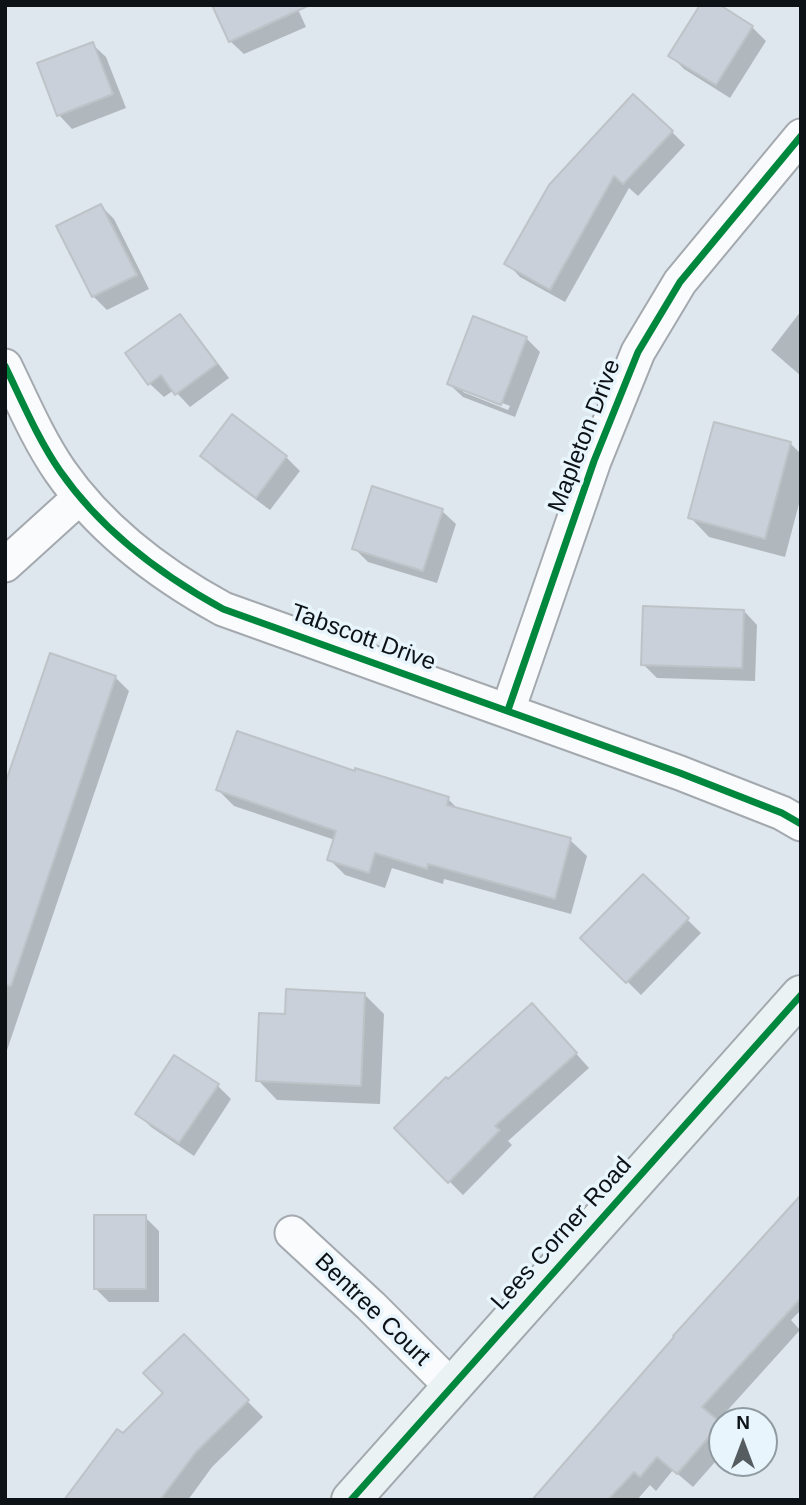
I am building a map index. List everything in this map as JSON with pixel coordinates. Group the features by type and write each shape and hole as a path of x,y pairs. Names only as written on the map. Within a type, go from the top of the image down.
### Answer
{"street":[{"name":"Mapleton Drive","path":"508,710 594,461 638,352 680,282 801,136"},
{"name":"Tabscott Drive","path":"5,366 59,470 80,497 108,527 159,571 190,591 223,609 718,788 782,813 801,824"},
{"path":"5,565 80,497"},
{"name":"Lees Corner Road","path":"351,1500 801,995"},
{"name":"Bentree Court","path":"292,1233 371,1306 452,1387"}],"building":[{"path":"212,5 310,5 229,42"},
{"path":"700,5 720,5 753,26 716,85 668,56"},
{"path":"93,42 113,94 57,116 37,63"},
{"path":"633,94 673,131 623,184 614,176 550,290 504,264 549,185"},
{"path":"101,204 137,275 92,297 56,226"},
{"path":"180,314 217,364 175,395 161,375 148,385 125,353"},
{"path":"473,316 527,337 501,405 447,384"},
{"path":"232,414 287,456 256,498 200,456"},
{"path":"714,422 791,442 765,539 688,518"},
{"path":"372,486 443,509 423,571 352,549"},
{"path":"643,606 744,610 742,668 641,665"},
{"path":"50,653 116,676 11,986 5,985 5,784"},
{"path":"237,731 355,771 355,768 449,797 447,805 571,838 555,899 428,864 427,869 375,853 369,873 327,860 336,831 216,790"},
{"path":"643,874 689,918 626,983 580,938"},
{"path":"286,989 365,993 361,1086 256,1081 259,1013 285,1014"},
{"path":"532,1003 577,1053 495,1126 500,1130 448,1183 394,1128 446,1077 448,1079"},
{"path":"174,1055 219,1084 179,1143 135,1114"},
{"path":"801,1195 801,1298 702,1407 708,1412 708,1438 677,1474 657,1457 640,1477 634,1472 608,1500 532,1500 674,1337"},
{"path":"94,1215 146,1215 146,1289 94,1289"},
{"path":"184,1334 249,1400 196,1452 160,1500 64,1500 117,1429 123,1433 163,1393 143,1373"}],"cycle path":[{"path":"508,710 594,461 638,352 680,282 801,136"},
{"path":"5,366 45,446 76,492 113,532 155,566 200,596 223,609 680,773 782,813 801,824"},
{"path":"351,1500 801,995"}]}
